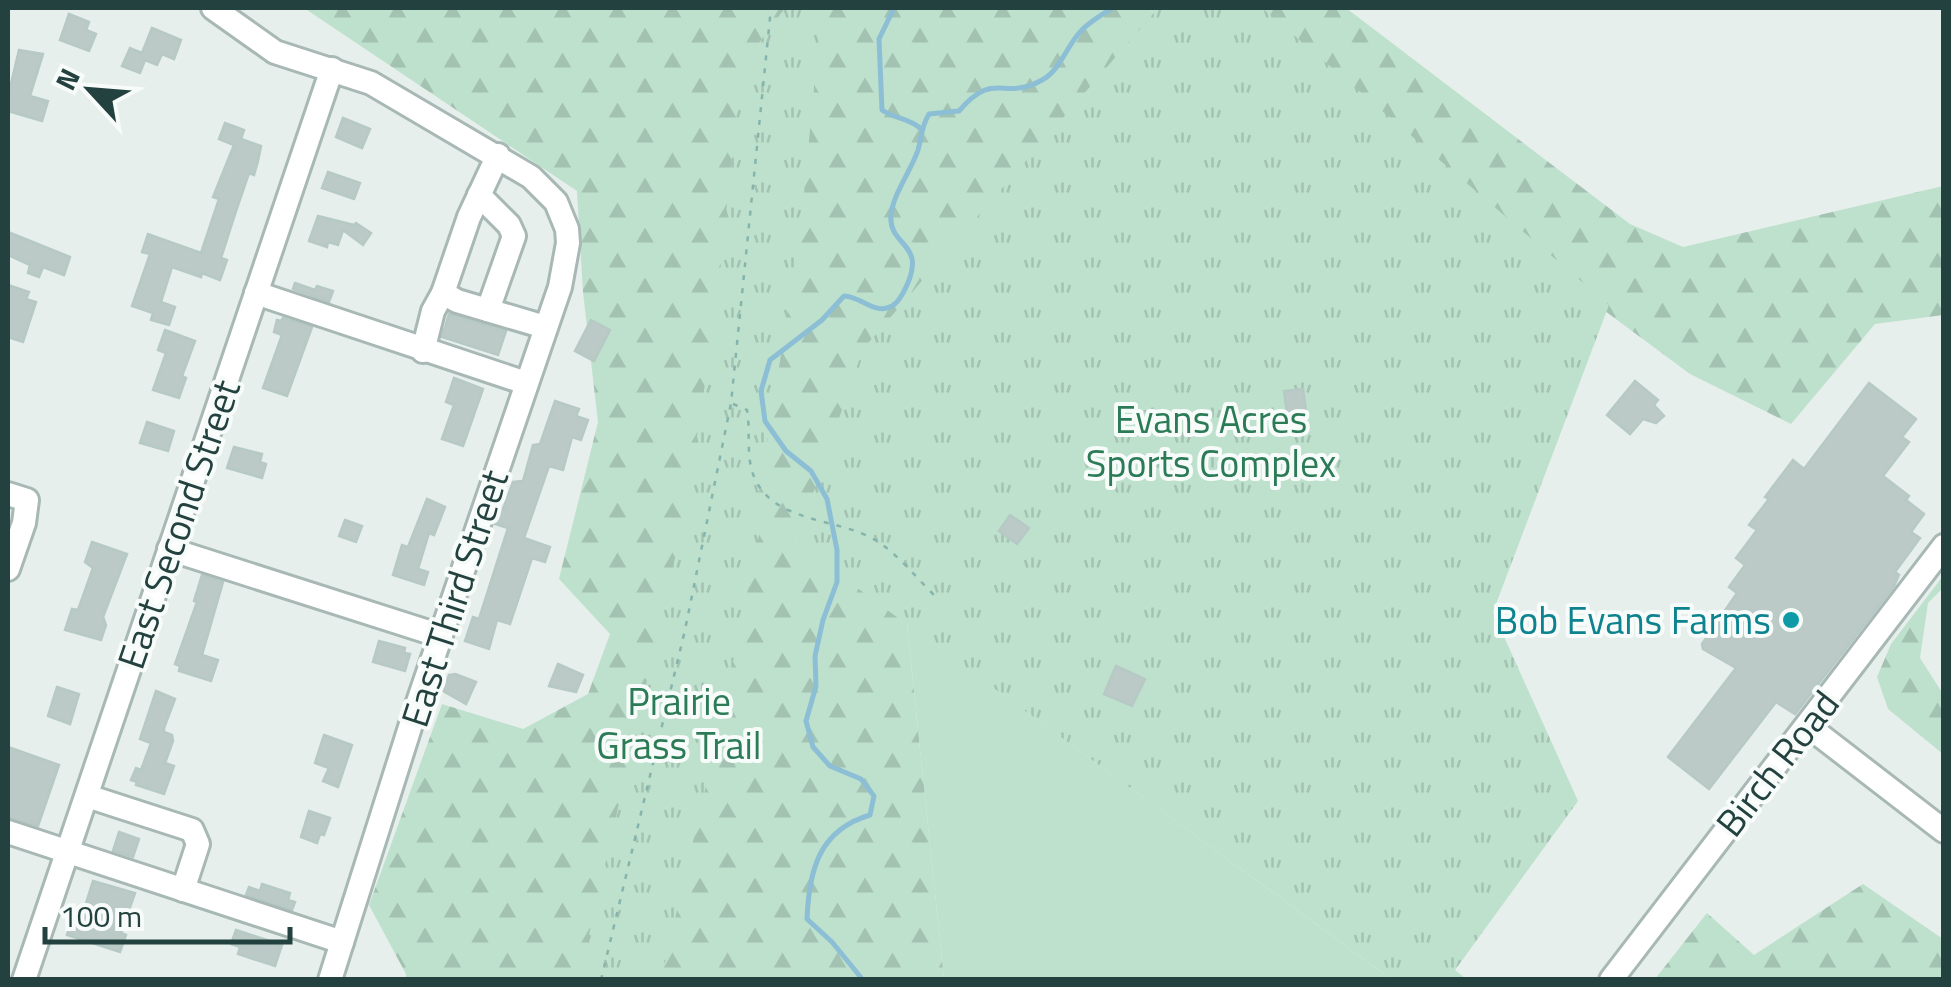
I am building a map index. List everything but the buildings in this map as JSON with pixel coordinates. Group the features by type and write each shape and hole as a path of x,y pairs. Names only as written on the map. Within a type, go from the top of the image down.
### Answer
{"street":[{"path":"213,8 275,52 371,83 498,155 434,312 423,351"},
{"name":"East Second Street","path":"24,980 332,69"},
{"name":"East Third Street","path":"330,980 440,636 546,328 566,254 563,216 545,190 498,155"},
{"path":"480,195 514,236 488,310"},
{"path":"256,293 526,383"},
{"path":"444,294 546,328"},
{"path":"8,494 27,500 24,523 8,569"},
{"name":"Birch Road","path":"1611,980 1944,546"},
{"path":"169,549 440,636"},
{"path":"1808,726 1944,830"},
{"path":"87,796 192,830 198,844 184,890"},
{"path":"8,832 342,942"}],"path":[{"path":"601,980 685,630 731,404 771,8"},
{"path":"731,404 747,410 750,467 757,484 803,516 858,533 890,551 939,600"}],"green space":[{"path":"304,8 1194,8 796,542 907,624 944,979 406,979 369,905 442,704 523,729 588,694 610,634 559,579 598,422 583,292 577,191"},
{"name":"Prairie Grass Trail","path":"785,8 821,8 820,25 800,235 758,499 765,505 721,721 661,979 579,979 685,514 716,312 741,67"},
{"name":"Evans Acres Sports Complex","path":"1158,8 1262,8 1609,305 1493,612 1578,801 1455,970 1466,979 1391,979 796,543 863,349"},
{"path":"1196,8 1346,8 1630,224 1683,247 1943,186 1943,315 1875,324 1791,424 1690,374"},
{"path":"1943,576 1943,588 1928,603 1920,658 1943,694 1943,754 1888,709 1877,677 1891,644"},
{"path":"907,624 1391,979 944,979"},
{"path":"1863,884 1943,939 1943,979 1655,979 1707,913 1754,955"}],"waterway":[{"path":"894,8 879,39 882,110 920,128"},
{"path":"863,980 807,919 820,854 839,831 870,815 874,796 861,779 830,766 813,747 806,721 816,686 815,656 823,620 837,582 837,550 827,499 811,471 786,451 765,421 761,391 770,360 822,320 844,296 882,309 892,306 901,296 913,264 911,254 892,226 891,215 929,114 959,111 971,99 991,89 1018,88 1042,80 1054,71 1081,31 1112,8"}],"place":[{"name":"Bob Evans Farms","path":"1791,620"}]}
